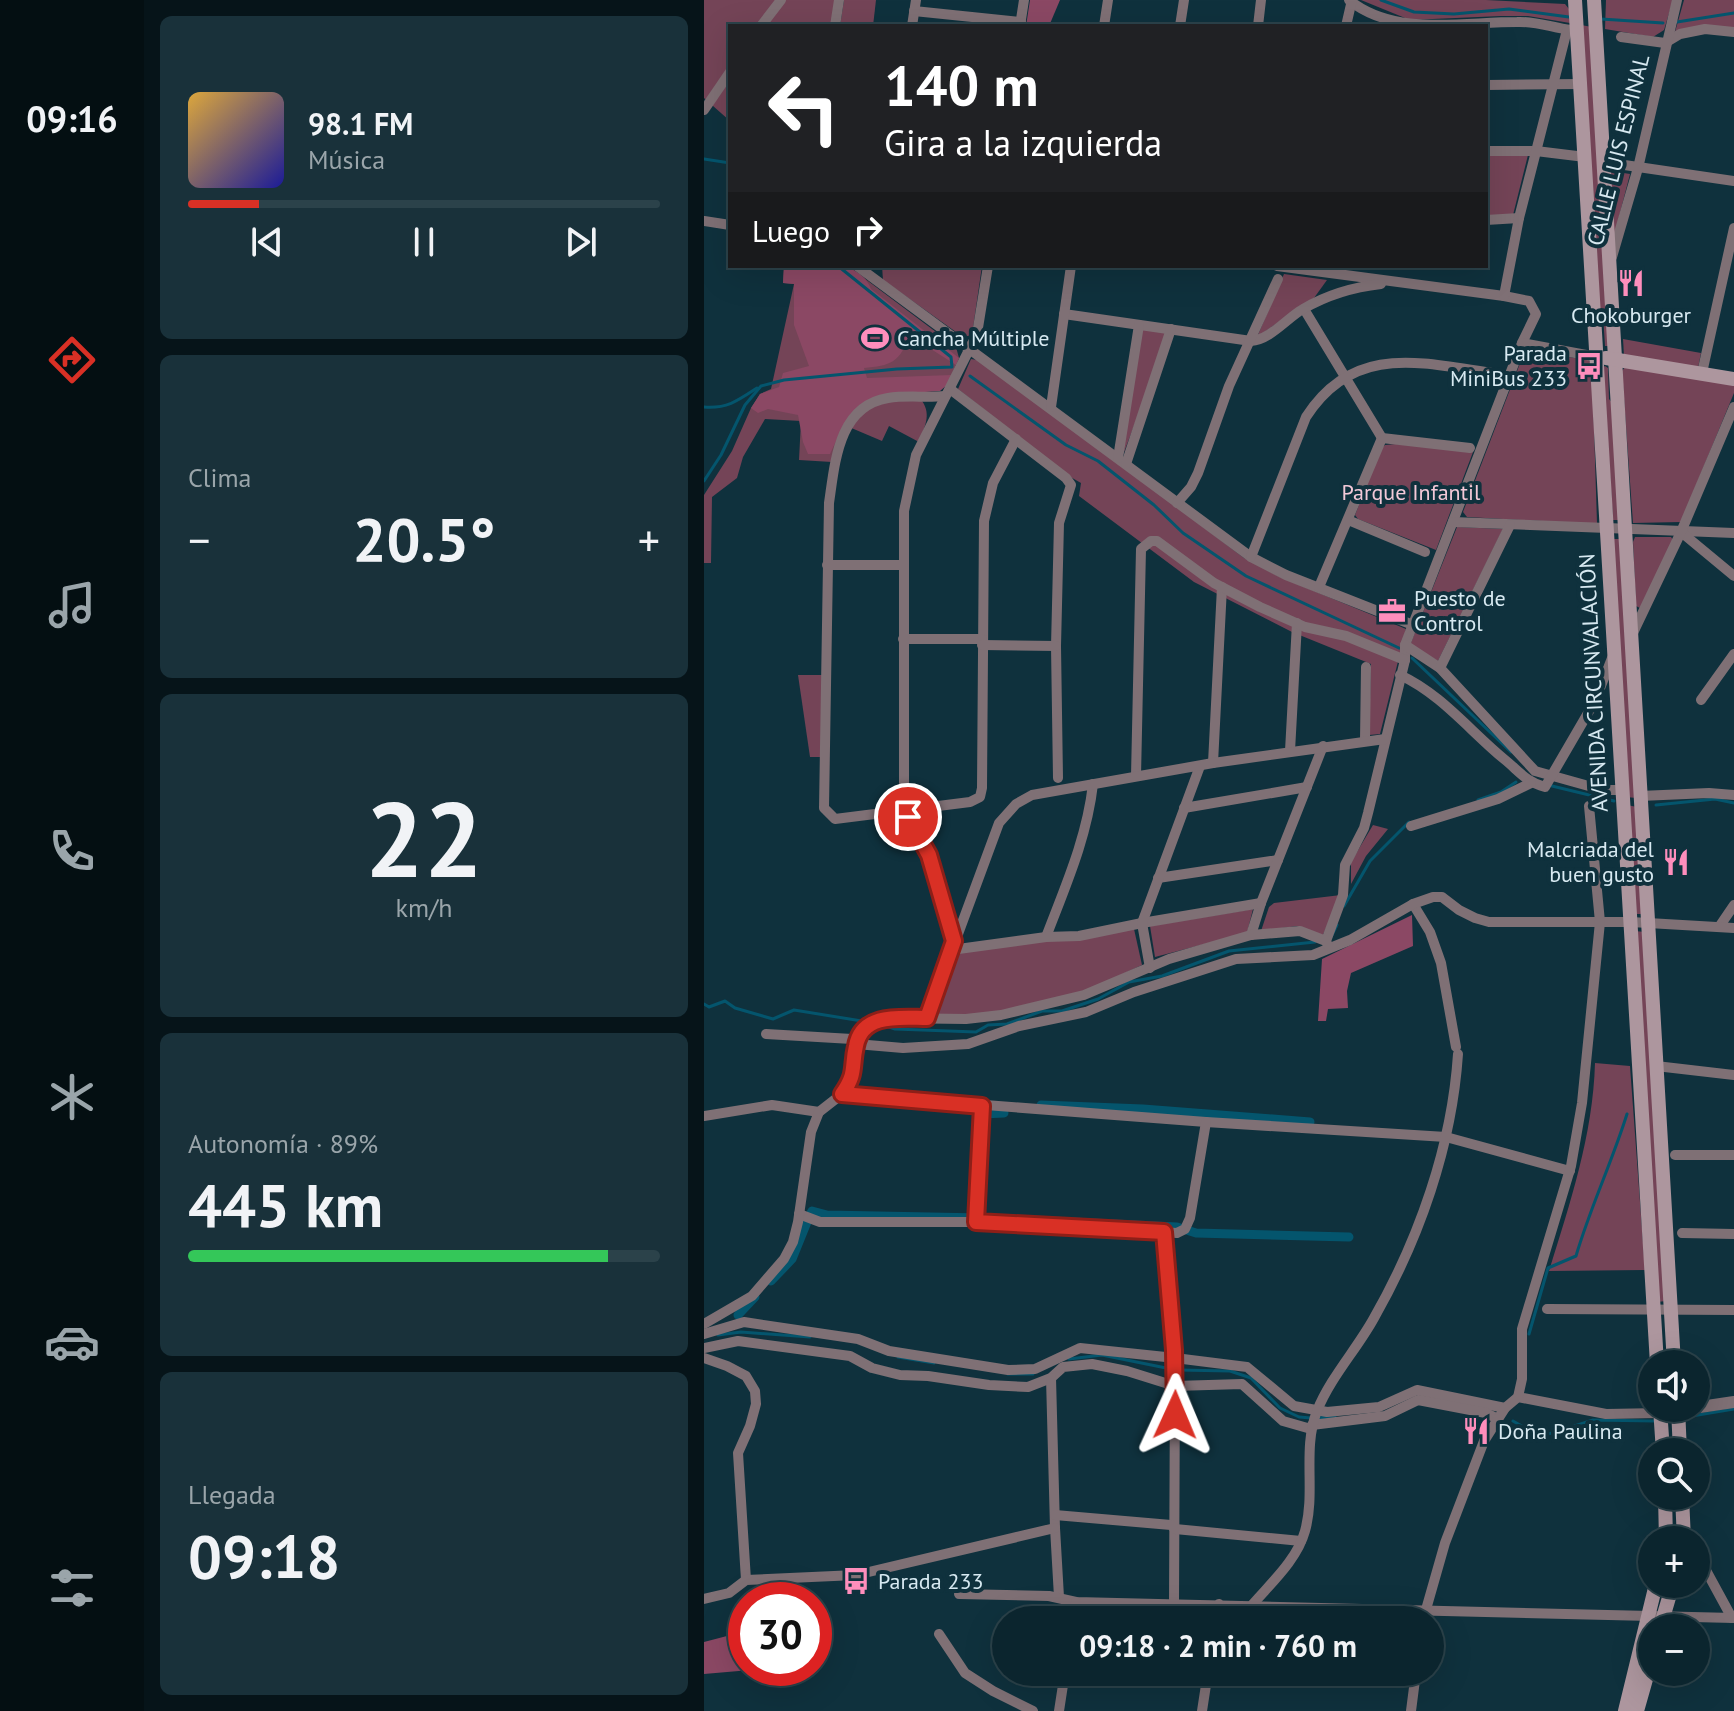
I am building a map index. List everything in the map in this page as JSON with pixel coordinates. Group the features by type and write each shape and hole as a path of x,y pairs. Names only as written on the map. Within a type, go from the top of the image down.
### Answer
{"main road":[{"name":"AVENIDA CIRCUNVALACIÓN","path":"1595,5 1673,1350"},
{"name":"AVENIDA CIRCUNVALACIÓN","path":"1575,19 1656,1350"},
{"path":"1597,357 1734,379"},
{"path":"1625,1711 1638,1675"},
{"path":"1637,1711 1644,1686"}],"street":[{"path":"763,24 781,0"},
{"path":"835,24 839,0"},
{"path":"915,5 1020,24 1024,0"},
{"path":"1104,24 1108,0"},
{"path":"1180,24 1184,0"},
{"path":"1258,24 1261,0"},
{"name":"CALLE LUIS ESPINAL","path":"1610,266 1638,168 1677,0"},
{"path":"1346,24 1351,1 1402,24"},
{"path":"1458,24 1519,21 1545,24 1575,19 1552,83 1519,218 1504,296"},
{"path":"1621,37 1665,43 1680,34 1705,29 1734,32"},
{"path":"704,110 728,75"},
{"path":"1488,85 1581,84"},
{"path":"1488,151 1536,151 1585,157"},
{"path":"1604,162 1734,181"},
{"path":"1488,220 1519,218"},
{"path":"704,221 728,225"},
{"path":"1702,373 1734,228"},
{"path":"860,268 1251,557 1286,575 1413,625"},
{"path":"877,279 878,268"},
{"path":"952,945 929,855 906,814 904,511 916,455 977,334 988,268"},
{"path":"1051,407 1071,268"},
{"path":"1293,268 1335,275 1358,283 1398,283 1504,296 1529,301 1536,314 1405,645 1405,660 1364,828 1345,865 1343,895 1327,945"},
{"path":"1358,283 1362,268"},
{"path":"1328,297 1335,275"},
{"path":"1177,503 1198,473 1229,386 1278,279"},
{"path":"1064,314 1261,340 1304,309 1358,283"},
{"path":"1304,309 1382,438"},
{"path":"1122,461 1139,325"},
{"path":"1122,461 1171,329"},
{"path":"1522,343 1597,357"},
{"path":"1251,557 1306,417 1319,396 1344,377 1388,363 1411,362 1499,374"},
{"path":"1016,439 993,483 984,521 980,797 970,802 906,814 835,819 824,808 827,565 833,471 847,425 864,407 888,398 922,398 947,392 1016,439 1071,485 1059,523 1056,646 1058,778"},
{"path":"922,398 929,404 933,420"},
{"path":"1631,637 1681,532 1734,407"},
{"path":"1382,438 1470,448"},
{"path":"1319,587 1382,438"},
{"path":"1348,520 1425,552"},
{"path":"1453,522 1734,533"},
{"path":"1440,668 1510,525"},
{"path":"1681,532 1734,576"},
{"path":"1136,776 1141,549 1147,543 1157,541 1222,587 1297,623 1346,636 1405,660"},
{"path":"827,565 902,565"},
{"path":"1213,763 1222,587"},
{"path":"1290,751 1297,623"},
{"path":"903,639 1056,646"},
{"path":"1405,645 1440,668 1535,771 1603,790 1622,790"},
{"path":"1400,675 1421,685 1441,701 1531,783 1545,787 1595,701 1614,652"},
{"path":"1701,700 1734,654"},
{"path":"1365,740 1366,667"},
{"path":"927,1018 999,823 1016,804 1032,795 1136,776 1385,739"},
{"path":"1251,935 1323,746"},
{"path":"1150,968 1142,923 1200,766"},
{"path":"1411,826 1498,799 1531,783"},
{"path":"1046,937 1080,845 1089,815 1093,784"},
{"path":"1184,808 1307,787"},
{"path":"1640,796 1734,795"},
{"path":"1426,1606 1445,1543 1484,1441 1505,1408 1518,1397 1522,1379 1522,1329 1570,1171 1582,1103 1600,922 1589,806"},
{"path":"1158,878 1278,860"},
{"path":"766,1034 852,1039 856,1044 903,1048 968,1044 1019,1026 1086,1012 1134,992 1236,959 1313,955 1327,945 1350,940 1413,904 1433,897 1442,897 1475,918 1489,922 1631,922 1734,928"},
{"path":"952,945 1079,936 1261,903"},
{"path":"1252,1605 1286,1566 1301,1541 1308,1517 1314,1420 1402,1264 1446,1137 1456,1085 1457,1051 1441,963 1430,932 1413,904"},
{"path":"1719,927 1734,905"},
{"path":"704,1324 752,1296 784,1259 793,1242 799,1214 811,1132 819,1112 842,1094 855,1067 856,1044 873,1022 888,1018 966,1019 1001,1015 1084,995 1169,959 1251,935 1300,931 1327,945"},
{"path":"1656,1066 1734,1075"},
{"path":"842,1094 1446,1137 1570,1171"},
{"path":"704,1116 772,1105 819,1112"},
{"path":"976,1222 982,1106"},
{"path":"799,1214 820,1222 976,1222 1177,1233 1185,1229 1190,1218 1206,1122"},
{"path":"1675,1155 1734,1155"},
{"path":"1164,1232 1175,1371 1174,1604"},
{"path":"1682,1233 1734,1234"},
{"path":"1547,1309 1734,1310"},
{"path":"704,1334 744,1322 858,1339 889,1351 1008,1370 1035,1369 1080,1348 1242,1384 1283,1421 1385,1416 1418,1400 1486,1413 1498,1419"},
{"path":"704,1348 738,1341 850,1356 872,1368 900,1375 1028,1387 1051,1378 1063,1367 1092,1364 1127,1371 1247,1367 1314,1420"},
{"path":"704,1358 746,1376 755,1391 756,1404 750,1426 738,1453 746,1580"},
{"path":"1051,1378 1059,1597"},
{"path":"1314,1420 1327,1412 1379,1407 1417,1390 1505,1408"},
{"path":"1518,1397 1606,1414 1638,1412"},
{"path":"1710,1405 1734,1402"},
{"path":"1055,1515 1301,1541"},
{"path":"704,1599 729,1593 746,1580 856,1575 1055,1528"},
{"path":"1710,1577 1733,1618 1710,1619"},
{"path":"959,1594 1059,1597 1076,1602 1271,1606"},
{"path":"1076,1602 1076,1606"},
{"path":"1444,1615 1638,1619"},
{"path":"939,1634 965,1673 1033,1711"},
{"path":"1059,1711 1063,1686"},
{"path":"1202,1711 1206,1686"},
{"path":"1411,1711 1414,1686"}],"green space":[{"path":"704,0 836,0 832,24 728,24 728,119 704,98"},
{"path":"844,0 876,0 873,24 840,24"},
{"path":"1361,0 1486,0 1565,4 1569,9 1570,23 1528,16 1410,20"},
{"path":"1606,0 1673,0 1664,30 1653,37 1605,29"},
{"path":"1684,0 1734,0 1734,28 1675,32"},
{"path":"1581,25 1592,27 1610,346 1605,346 1603,315 1598,309"},
{"path":"1488,155 1528,155 1513,215 1488,215"},
{"path":"1611,171 1630,174 1613,240"},
{"path":"784,268 851,268 956,347 959,358 947,385 866,402 832,462 799,460 801,421 765,419 743,457 737,478 712,497 711,563 704,563 704,495 732,451 751,408 760,394 771,389 794,284 783,283"},
{"path":"882,268 982,268 972,335 963,337 883,280"},
{"path":"1284,274 1327,280 1314,298 1257,337"},
{"path":"1141,328 1169,333 1123,455"},
{"path":"1623,339 1701,353 1698,368 1624,356"},
{"path":"1530,351 1592,363 1597,524 1467,517 1463,512 1524,353"},
{"path":"971,359 984,361 1244,558 1280,577 1406,629 1380,734 1369,735 1371,664 1292,632 1194,582 1079,496 1081,483 958,389"},
{"path":"1605,366 1608,368 1609,399 1614,405 1620,520 1613,520"},
{"path":"1625,367 1734,384 1734,393 1681,522 1633,523 1622,371"},
{"path":"897,400 922,401 925,406 926,422 919,442 889,426 882,441 849,427 866,408"},
{"name":"Parque Infantil","path":"1385,445 1473,452 1436,550 1358,519 1355,515 1381,449"},
{"path":"1457,527 1503,529 1438,661 1410,645"},
{"path":"1635,537 1671,537 1673,540 1640,608 1636,606"},
{"path":"1613,539 1621,539 1636,798 1626,797"},
{"path":"798,675 822,675 821,757 810,757"},
{"path":"1627,805 1637,807 1644,914 1634,914"},
{"path":"1373,825 1388,829 1366,856 1351,884 1351,862"},
{"path":"1341,895 1322,937 1297,926 1261,931 1269,907 1274,903"},
{"path":"1253,909 1247,933 1155,957 1150,926"},
{"path":"1134,929 1142,965 1082,993 965,1016 937,1014 955,953"},
{"path":"1635,931 1645,932 1666,1301 1657,1302"},
{"path":"1595,1063 1630,1066 1645,1270 1549,1271 1585,1143"}],"shaded area":[{"path":"1030,0 1060,0 1050,24 1026,24"},
{"path":"784,268 848,268 856,271 871,289 959,358 956,365 909,335 902,351 893,361 864,368 867,378 952,375 947,385 940,391 881,395 842,428 830,454 808,454 798,415 768,409 758,413 751,408 760,394 779,387 783,373 809,366 794,325 794,284 783,283"},
{"path":"1412,915 1413,946 1351,973 1347,991 1348,1008 1328,1009 1326,1021 1318,1021 1322,959"},
{"path":"728,1636 728,1672 704,1674 704,1642"}],"waterway":[{"path":"1381,0 1414,12 1454,14 1509,9 1569,17"},
{"path":"1677,22 1734,13"},
{"path":"1601,19 1663,23"},
{"path":"704,159 728,163"},
{"path":"704,481 721,455 745,405 761,386 784,380 952,367 951,357 840,268"},
{"path":"970,376 1066,445 1098,461 1154,505 1183,533 1246,576 1399,648"},
{"path":"704,407 726,405 757,388"},
{"path":"1412,658 1511,752"},
{"path":"1478,800 1501,792 1516,782"},
{"path":"1552,786 1614,801"},
{"path":"1656,805 1715,799 1734,803"},
{"path":"1344,906 1370,861 1409,822"},
{"path":"1330,939 1337,925"},
{"path":"880,1024 895,1029 976,1032 988,1025 1007,1024 1042,1011 1062,1011 1098,999 1129,982 1162,976 1229,951 1315,942"},
{"path":"704,1004 709,1007 725,1001 735,1008 773,1019 794,1010 868,1022"},
{"path":"1041,1105 1143,1109 1310,1122"},
{"path":"978,1118 982,1114 1004,1113"},
{"path":"1529,1334 1548,1268 1576,1256 1627,1114"},
{"path":"811,1213 982,1218"},
{"path":"1009,1219 1177,1227 1196,1233 1349,1237"},
{"path":"771,1281 792,1259 807,1222"},
{"path":"738,1315 755,1297"},
{"path":"718,1335 741,1332 810,1337"},
{"path":"1069,1359 1102,1355 1171,1369"},
{"path":"898,1357 934,1363"},
{"path":"1179,1370 1230,1371 1251,1378 1280,1408 1299,1417 1311,1418"},
{"path":"1008,1374 1033,1374"},
{"path":"1710,1413 1734,1409"},
{"path":"1319,1418 1335,1416"},
{"path":"1513,1421 1537,1435 1593,1420 1638,1421"}],"place":[{"name":"Chokoburger","path":"1631,283"},
{"name":"Cancha Múltiple","path":"875,338"},
{"name":"Parada MiniBus 233","path":"1589,366"},
{"name":"Puesto de Control","path":"1392,611"},
{"name":"Malcriada del buen gusto","path":"1676,862"},
{"name":"Doña Paulina","path":"1476,1431"},
{"name":"Parada 233","path":"856,1581"}],"route":[{"path":"908,817 929,855 954,941 927,1018 888,1018 873,1022 856,1044 855,1067 842,1094 982,1106 976,1222 1164,1232 1174,1350 1175,1415"}]}
